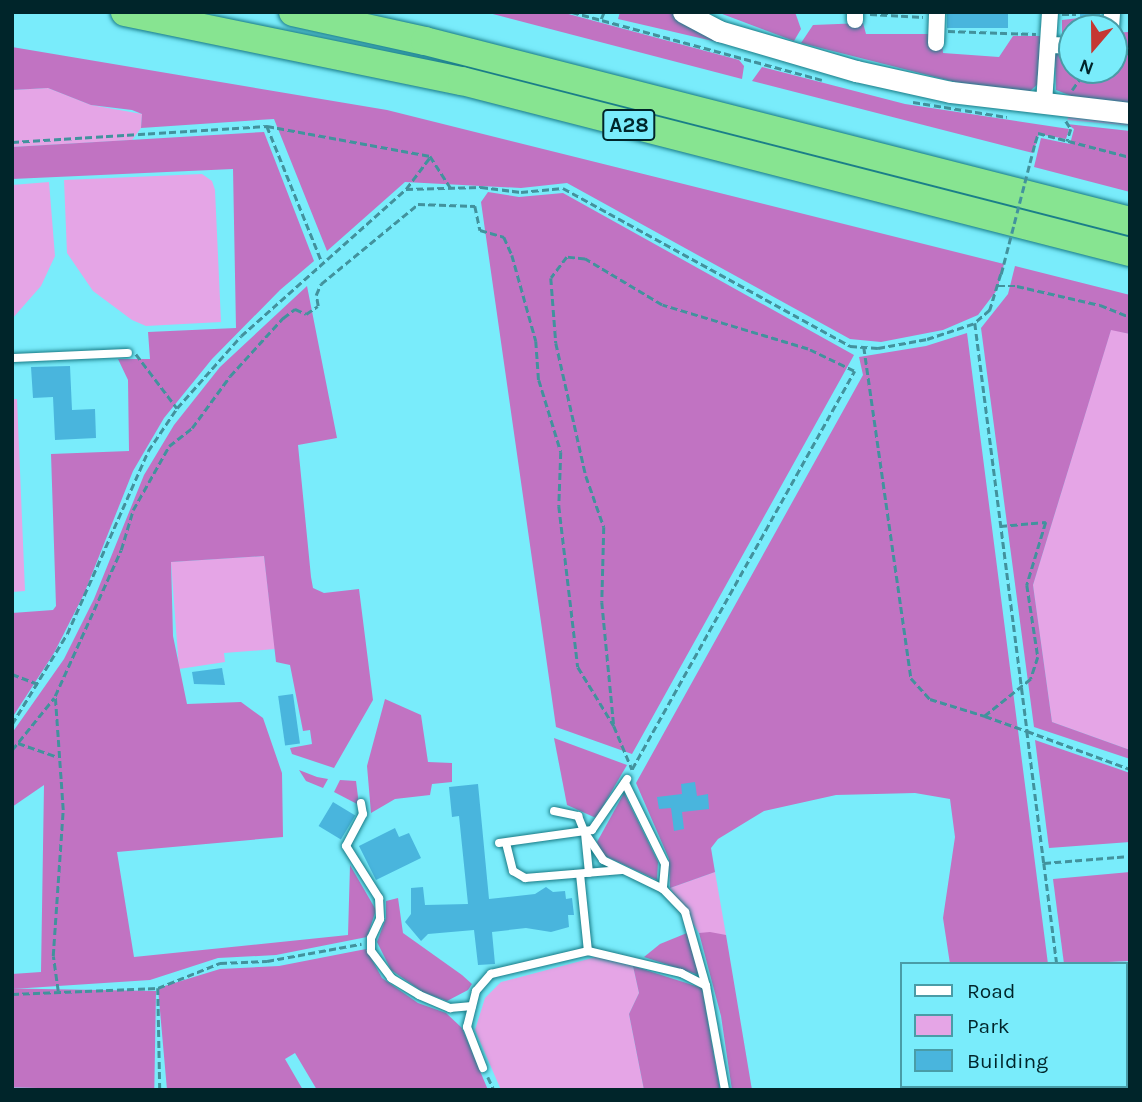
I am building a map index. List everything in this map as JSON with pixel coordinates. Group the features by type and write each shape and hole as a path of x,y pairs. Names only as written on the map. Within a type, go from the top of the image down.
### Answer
{"highway":[{"name":"A28","path":"125,12 462,81 1130,252"},
{"name":"A28","path":"293,12 425,41 1130,221"}],"main road":[{"path":"683,12 719,31 856,71 951,92 1044,103 1069,101 1130,113"}],"street":[{"path":"1044,103 1055,14"},
{"path":"1050,40 1058,42"}],"lane":[{"path":"12,358 128,354"},
{"path":"625,870 526,878 513,871 503,843 585,833 602,821 626,781"},
{"path":"626,781 665,864 663,889"},
{"path":"361,803 363,814 346,846 379,898 380,919 371,944 376,960 391,978 419,995 450,1009 472,1006"},
{"path":"554,811 578,816 585,833 603,860 663,889 685,912 706,986 725,1090"},
{"path":"585,833 588,951"},
{"path":"483,1068 467,1027 476,991 491,974 588,951 681,973 706,986"}],"path":[{"path":"601,19 604,12"},
{"path":"855,15 1050,40"},
{"path":"1067,141 1071,129 1066,127 1069,101 1078,84"},
{"path":"12,142 267,126 430,156 452,189"},
{"path":"267,126 322,262"},
{"path":"406,189 521,192 564,188 850,346 864,347 927,339 975,323 990,310 1002,274 1038,133 1130,157"},
{"path":"12,724 67,634 148,451 177,408 242,336 406,189 430,156"},
{"path":"12,750 55,696 121,550 133,510 169,446 192,428 230,376 283,317 295,309 306,314 318,306 316,295 321,284 418,204 475,206 480,229 504,237 527,306 539,380 561,452 559,506 578,667 614,726 632,769"},
{"path":"614,726 602,603 604,527 586,476 560,363 551,293 551,278 567,257 585,259 662,305 808,349 854,371 626,781"},
{"path":"998,286 1017,286 1100,305 1130,317"},
{"path":"975,323 1057,962"},
{"path":"864,347 911,678 930,699 985,716 1130,769"},
{"path":"128,354 140,354 177,408"},
{"path":"985,716 1031,679 1038,657 1027,585 1046,522 999,526"},
{"path":"12,674 38,684"},
{"path":"55,696 63,810 57,854 53,957 58,991"},
{"path":"18,743 60,757"},
{"path":"1044,863 1130,856"},
{"path":"12,994 158,988 220,963 267,961 334,946 371,944"},
{"path":"158,988 160,1090"},
{"path":"483,1068 494,1090"}],"green space":[{"path":"48,88 91,105 142,114 141,128 132,140 12,147 12,90"},
{"path":"1068,115 1130,120 1129,125 1068,120"},
{"path":"202,174 212,181 215,190 221,322 146,326 132,320 93,291 67,253 64,180"},
{"path":"49,182 55,256 41,286 12,319 12,185"},
{"path":"1111,329 1130,334 1130,750 1052,722 1033,585"},
{"path":"12,399 17,399 25,591 12,592"},
{"path":"264,556 275,649 224,653 225,662 179,669 171,562"},
{"path":"715,872 726,935 699,933 670,888"},
{"path":"596,957 633,966 639,993 629,1014 644,1090 501,1090 475,1030 485,998 501,982"}],"shaded area":[{"path":"485,12 561,12 739,60 744,66 742,79"},
{"path":"620,12 672,12 743,48 618,19"},
{"path":"717,12 795,12 801,29 794,41"},
{"path":"1130,12 1130,105 1074,97 1056,90 1055,54 1058,53 1058,84 1128,84"},
{"path":"863,23 866,34 932,34 942,41 943,53 999,57 1013,36 1040,36 1039,83 1029,92 987,90 801,43 813,25"},
{"path":"12,47 387,110 1004,264 997,290 978,315 943,330 881,342 850,339 567,183 521,188 405,182 327,251 274,119 141,128 142,114 132,110 91,105 48,88 12,90"},
{"path":"762,67 905,104 1069,129 1066,139 1039,134 1033,153 752,81"},
{"path":"1067,124 1130,131 1130,192 1034,167 1041,138 1070,144 1074,129"},
{"path":"264,132 314,261 280,290 212,359 164,418 133,471 84,594 54,653 12,718 12,613 53,610 56,606 51,454 129,451 128,380 118,359 150,359 148,332 236,328 233,169 12,179 12,147"},
{"path":"488,192 519,197 563,193 854,355 632,754 556,727 481,202"},
{"path":"1015,266 1130,295 1130,334 1111,330 1033,585 1052,722 1130,750 1130,759 1034,727 981,328 1008,294"},
{"path":"307,286 337,438 298,445 311,577 313,588 324,593 359,589 373,700 334,768 292,754 290,748 312,744 310,730 303,731 290,665 276,662 264,556 171,562 173,636 187,704 241,702 263,718 282,773 283,837 117,852 134,957 348,935 350,865 376,910 367,937 276,955 218,958 150,980 12,989 12,974 41,972 44,785 12,807 12,733 64,659 94,599 144,475 174,425 220,367"},
{"path":"967,333 1048,962 950,962 943,918 955,837 950,799 915,793 836,795 764,811 718,839 711,848 715,872 670,888 669,859 636,783 863,375 859,357 926,346"},
{"path":"385,699 421,715 428,762 452,763 452,782 432,784 430,795 395,799 371,813 367,766"},
{"path":"554,738 627,765 596,818 567,805"},
{"path":"1035,740 1130,773 1130,842 1049,848"},
{"path":"299,770 328,779 323,788 306,781"},
{"path":"340,780 356,781 359,805 334,792"},
{"path":"624,793 658,862 657,880 603,855 597,842"},
{"path":"1130,872 1130,961 1064,962 1053,879"},
{"path":"398,898 403,933 462,975 472,984 468,990 447,1001 423,992 391,970 377,942 386,918 386,901"},
{"path":"687,933 699,975 644,957 660,944"},
{"path":"699,933 726,935 752,1090 732,1090 721,1016"},
{"path":"366,949 382,978 418,1003 446,1013 462,1028 488,1090 317,1090 295,1053 285,1059 303,1090 167,1090 158,988 220,969 279,966"},
{"path":"633,966 702,988 720,1090 644,1090 629,1014 639,993"},
{"path":"1130,979 1130,1090 987,1090 1128,1088"},
{"path":"12,988 156,991 154,1090 12,1088"}],"building":[{"path":"947,12 1008,12 1008,28 947,28"},
{"path":"1080,12 1100,12 1100,14"},
{"path":"70,366 72,410 95,409 96,438 55,440 53,397 33,398 31,367"},
{"path":"222,668 225,685 194,684 192,672"},
{"path":"293,694 300,744 285,746 278,696"},
{"path":"695,782 697,796 708,794 709,809 682,812 684,829 674,831 671,808 659,809 657,797 682,794 681,784"},
{"path":"478,784 489,899 535,894 546,887 553,892 565,891 566,899 572,898 574,915 568,915 569,927 551,932 526,928 492,932 495,964 478,965 474,930 428,934 421,941 405,922 411,914 411,888 423,887 425,905 468,904 459,816 452,817 449,787"},
{"path":"333,802 355,815 341,839 319,826"},
{"path":"395,828 399,837 409,833 421,858 376,880 359,846"}]}
